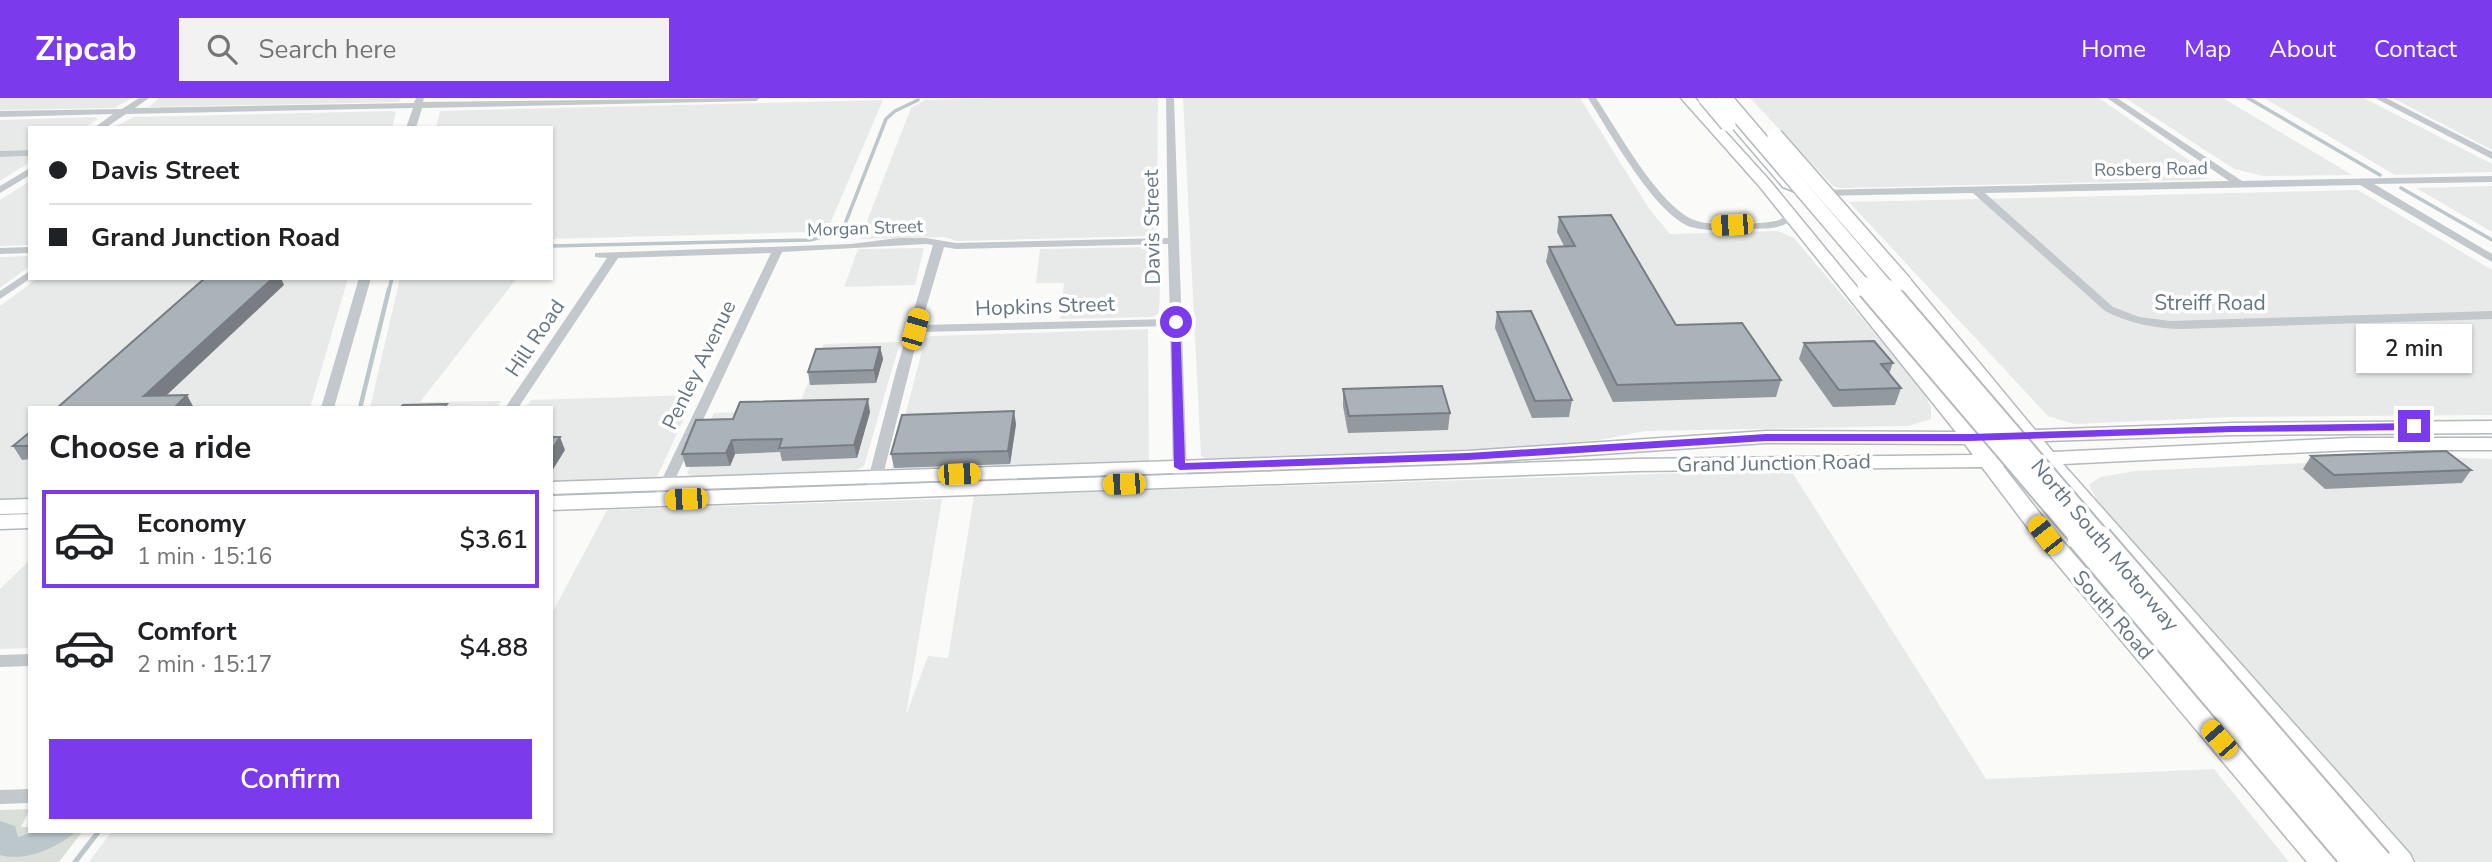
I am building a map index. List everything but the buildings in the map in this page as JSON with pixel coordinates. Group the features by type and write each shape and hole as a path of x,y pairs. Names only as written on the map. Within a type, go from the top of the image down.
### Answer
{"highway":[{"name":"South Road","path":"1688,98 1765,184 1785,221 1803,233 1944,403 2045,535 2324,862"},
{"name":"North South Motorway","path":"1706,98 2355,862"},
{"name":"North South Motorway","path":"1724,98 2379,862"},
{"path":"1736,98 1797,159 1905,283 2074,491 2400,862"},
{"path":"1897,438 1946,425 1949,414 1944,403"},
{"path":"2007,410 2072,435"},
{"name":"Grand Junction Road","path":"1180,474 1766,437 1970,438 2232,429 2492,427"},
{"name":"Grand Junction Road","path":"553,503 662,492 1180,474 1949,462 2351,444 2492,444"},
{"path":"2074,491 2070,479 2076,474 2099,468 2136,465 2168,454"},
{"path":"1949,462 1970,470 1986,481 2018,515 2045,535"},
{"path":"2016,497 2027,483 2043,482 2074,491"},
{"name":"Grand Junction Road","path":"553,488 662,492"},
{"path":"0,507 28,506"},
{"path":"0,522 28,521"}],"main road":[{"path":"1713,98 1787,184 1810,193"}],"street":[{"path":"101,126 145,98"},
{"path":"0,114 420,102 757,98"},
{"name":"Davis Street","path":"1170,98 1180,474"},
{"path":"1592,98 1653,188 1681,220 1706,226 1785,221"},
{"path":"2111,98 2241,185"},
{"path":"2379,98 2492,156"},
{"path":"412,126 420,102"},
{"path":"0,154 28,153"},
{"path":"0,190 28,172"},
{"name":"Rosberg Road","path":"1810,193 2492,179"},
{"path":"2362,183 2492,259"},
{"name":"Streiff Road","path":"1976,190 2109,309 2155,325 2492,315"},
{"name":"Morgan Street","path":"599,255 851,247 926,241 939,245 1174,241"},
{"path":"874,485 939,245"},
{"name":"Penley Avenue","path":"662,492 778,249"},
{"path":"0,251 28,250"},
{"name":"Hill Road","path":"512,406 615,254"},
{"path":"0,296 28,275"},
{"path":"328,406 364,280"},
{"name":"Hopkins Street","path":"915,329 1176,322"},
{"path":"0,661 28,660"},
{"path":"0,797 28,796"}],"shaded area":[{"path":"0,98 133,98 114,108 0,110"},
{"path":"159,98 401,98 399,102 149,107"},
{"path":"1158,98 1157,232 1151,236 957,241 944,237 860,239 911,108 925,100"},
{"path":"1183,98 1580,98 1650,210 1670,234 1778,231 1794,238 1920,387 1931,407 1931,419 1908,426 1645,431 1600,440 1483,450 1207,459 1201,456"},
{"path":"1750,98 2099,98 2209,174 2209,178 1840,188 1833,186"},
{"path":"2125,98 2223,98 2352,175 2263,176 2234,169"},
{"path":"2264,98 2364,98 2492,164 2492,172 2395,175"},
{"path":"2393,98 2492,98 2492,150"},
{"path":"883,100 829,226 810,232 553,239 553,126 436,126 440,111"},
{"path":"396,112 392,126 116,126 134,117"},
{"path":"98,119 87,126 28,126 28,150 0,151 0,120"},
{"path":"28,156 28,163 0,181 0,157"},
{"path":"28,182 28,245 0,246 0,200"},
{"path":"2492,186 2492,232 2416,188"},
{"path":"2358,190 2492,270 2492,415 2231,417 2074,424 2048,416 1849,202"},
{"path":"1150,247 1161,251 1159,314 1152,317 1060,319 1064,283 1036,283 1040,249"},
{"path":"924,248 915,285 844,287 858,249"},
{"path":"28,256 28,267 0,288 0,257"},
{"path":"35,280 347,280 311,406 28,406 28,499 0,500 0,306"},
{"path":"400,280 515,280 420,402 501,401 498,406 370,406"},
{"path":"1148,329 1149,462 891,470 925,339 931,336"},
{"path":"900,342 864,466 856,471 692,477 687,473 714,413 797,410 824,344"},
{"path":"695,395 657,477 553,481 553,406 526,406 531,400"},
{"path":"2434,457 2492,459 2492,862 2418,862 2172,588 2099,503 2089,485 2100,477 2135,471"},
{"path":"1745,471 1792,472 1986,779 2214,769 2289,862 89,862 111,833 553,833 553,611 607,510 942,499 906,715 928,656 948,658 974,496"},
{"path":"28,562 28,648 0,649 0,589"},
{"path":"28,809 21,827 28,827 28,833 81,833 59,862 0,862 0,810"},
{"path":"0,821 15,826 18,837 31,833 74,833 60,843 31,855 0,855"}],"waterway":[{"path":"2248,98 2380,175"},
{"path":"553,246 810,240 834,234 845,224 886,119 895,111 918,100"},
{"path":"2401,188 2492,240"},
{"path":"389,290 392,280"},
{"path":"360,406 389,289"},
{"path":"75,862 97,833"}],"route":[{"path":"1176,322 1180,467 1468,457 1766,437 1970,438 2414,426"}]}
